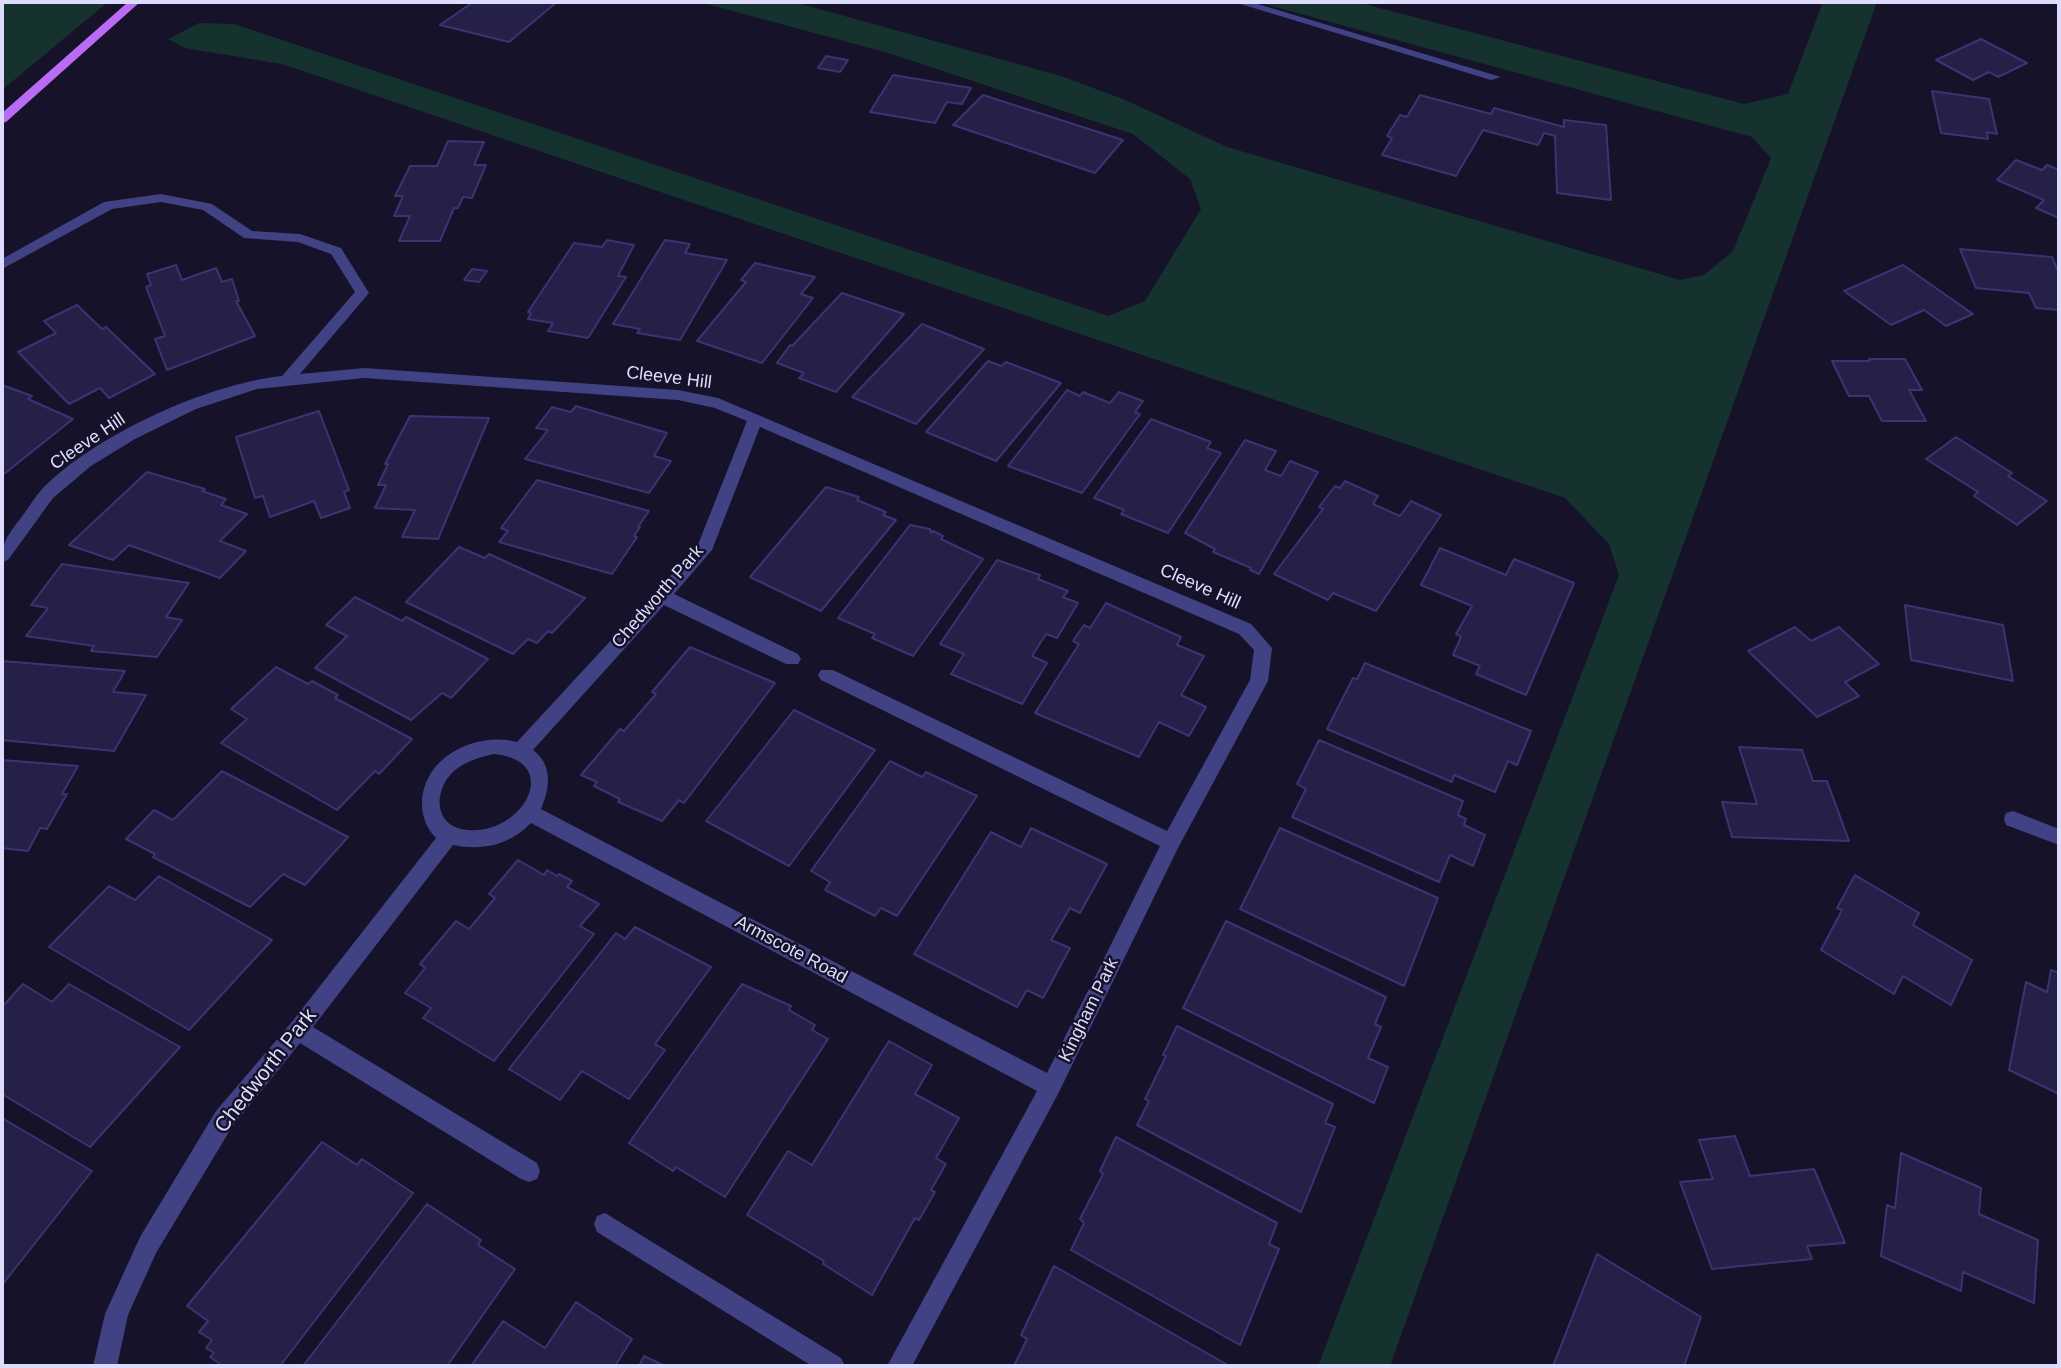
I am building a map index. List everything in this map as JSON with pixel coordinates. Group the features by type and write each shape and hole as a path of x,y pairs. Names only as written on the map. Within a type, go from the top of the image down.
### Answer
{"main road":[{"path":"2,119 134,2"}],"street":[{"path":"1240,2 1495,77"},
{"path":"2,265 108,205 161,198 207,207 249,235 299,238 336,251 362,293 286,381"},
{"name":"Cleeve Hill","path":"2,556 47,494 86,462 130,435 191,405 256,384 365,373 678,395 718,403 1227,619 1245,629 1262,648"},
{"name":"Chedworth Park","path":"520,751 704,550 755,419"},
{"path":"662,596 792,659"},
{"name":"Kingham Park","path":"899,1366 1051,1087 1171,842 1259,681 1262,648"},
{"path":"827,676 1171,842"},
{"path":"494,746 520,751 538,766 542,789 530,813 506,832 476,841 449,836 432,819 429,795 442,771 466,753 494,746"},
{"name":"Armscote Road","path":"530,813 1051,1087"},
{"path":"2013,819 2059,837"},
{"name":"Chedworth Park","path":"105,1366 117,1314 148,1245 225,1119 449,836"},
{"path":"298,1030 528,1171"},
{"path":"605,1224 833,1366"}],"green space":[{"path":"2,2 108,2 2,90"},
{"path":"699,2 794,2 1061,76 1123,99 1227,147 1680,280 1704,275 1733,251 1771,158 1752,137 1257,2 1357,2 1744,104 1788,94 1823,2 1877,2 1390,1366 1318,1366 1619,575 1609,544 1565,498 282,64 185,48 168,39 199,23 234,24 1108,316 1145,301 1201,209 1190,179 1133,134 885,52"}],"building":[{"path":"473,2 557,2 509,42 440,25"},
{"path":"1981,39 2027,63 1998,77 1989,72 1973,80 1936,60"},
{"path":"826,56 848,60 840,72 818,68"},
{"path":"893,75 971,88 962,104 947,102 935,123 870,112"},
{"path":"1932,91 1989,99 1997,134 1987,132 1988,139 1941,133"},
{"path":"983,95 1123,140 1095,173 953,125"},
{"path":"1420,95 1491,114 1494,108 1564,127 1564,120 1606,125 1611,200 1557,193 1555,136 1544,133 1538,145 1483,130 1456,176 1382,155 1392,138 1387,136 1400,115 1407,117"},
{"path":"448,141 484,142 474,165 486,165 472,198 463,197 458,208 454,208 440,241 399,241 410,216 394,216 403,196 395,196 410,166 437,166"},
{"path":"2016,160 2042,170 2047,165 2059,170 2059,218 2036,208 2044,200 1997,180"},
{"path":"607,240 634,245 618,276 626,277 588,338 548,331 553,323 528,319 531,313 528,312 574,243 602,247"},
{"path":"665,240 690,244 685,253 727,260 680,340 637,333 640,329 613,324"},
{"path":"1960,249 2052,257 2059,273 2059,310 2036,308 2029,293 1976,288"},
{"path":"755,263 815,277 801,294 813,298 762,363 697,341 746,282 741,280"},
{"path":"176,265 182,280 216,268 222,282 232,279 239,301 236,301 255,336 167,370 155,339 165,336 146,287 151,285 147,274"},
{"path":"1903,265 1973,314 1946,326 1924,310 1891,325 1844,291"},
{"path":"472,269 487,271 479,282 464,280"},
{"path":"842,293 904,314 836,392 799,378 804,373 777,363 790,345 792,346"},
{"path":"77,305 102,329 106,327 155,374 109,398 100,388 69,404 18,352 56,333 44,321"},
{"path":"922,324 984,349 916,424 852,397"},
{"path":"1869,359 1905,359 1922,390 1909,390 1926,421 1882,421 1869,396 1849,396 1832,361 1870,361"},
{"path":"988,361 1001,366 1006,362 1061,383 996,461 926,432"},
{"path":"2,385 32,396 28,399 73,419 4,474 2,473"},
{"path":"1067,390 1080,396 1083,392 1110,403 1119,392 1143,401 1135,412 1140,414 1082,493 1008,466"},
{"path":"576,406 667,433 654,456 671,461 649,493 525,459 548,430 536,428 552,407 571,412"},
{"path":"319,411 349,490 344,492 350,508 321,518 314,501 270,517 263,496 255,498 236,437"},
{"path":"410,416 489,418 438,539 402,537 415,510 375,508 386,485 378,485 388,464 385,464"},
{"path":"1151,419 1211,442 1207,448 1221,453 1168,533 1121,514 1124,510 1094,498"},
{"path":"1956,437 2012,473 2008,476 2047,501 2017,525 1974,496 1978,492 1926,459"},
{"path":"1245,440 1276,451 1265,470 1281,476 1290,461 1318,472 1259,574 1213,552 1215,549 1185,533"},
{"path":"147,472 205,489 202,491 226,499 221,505 247,514 220,541 246,551 220,578 129,545 113,560 69,545"},
{"path":"537,480 649,511 638,527 634,536 637,537 612,574 499,542 508,531 501,528"},
{"path":"1345,481 1378,496 1373,504 1400,516 1411,501 1441,515 1376,611 1333,593 1328,600 1274,574 1323,509 1319,507 1335,486 1340,488"},
{"path":"826,487 859,497 857,500 886,512 883,515 896,520 821,611 750,577"},
{"path":"910,525 930,529 931,533 933,531 943,536 941,539 983,559 913,656 872,638 875,634 838,618"},
{"path":"459,547 485,558 489,554 585,598 552,633 548,631 537,643 528,639 513,654 406,602"},
{"path":"1440,548 1506,575 1514,559 1574,583 1526,695 1476,674 1480,666 1453,655 1461,637 1456,634 1472,606 1421,585"},
{"path":"997,560 1040,575 1038,579 1068,591 1063,597 1078,603 1057,638 1046,634 1032,656 1047,663 1022,704 951,674 964,654 940,644"},
{"path":"62,564 189,583 166,617 182,620 157,657 91,651 94,646 26,636 48,608 31,605"},
{"path":"355,597 402,621 406,617 488,659 451,698 442,693 411,720 315,668 347,636 326,625"},
{"path":"1106,603 1181,637 1177,645 1204,656 1181,695 1206,707 1189,736 1159,722 1139,757 1035,713 1079,644 1073,641 1084,625 1090,628"},
{"path":"1905,605 2003,625 2013,681 1911,660"},
{"path":"1795,627 1811,641 1839,627 1879,664 1845,682 1859,696 1817,717 1748,651"},
{"path":"690,647 775,683 684,803 679,800 662,821 618,802 620,799 594,786 597,782 581,775 620,729 624,731 656,694 652,692"},
{"path":"2,661 125,671 113,692 146,695 114,751 2,740"},
{"path":"1365,663 1531,731 1517,765 1508,761 1495,792 1454,775 1452,782 1327,729 1353,678 1357,679"},
{"path":"276,667 308,684 312,681 338,695 335,698 412,739 379,774 375,771 337,810 221,743 247,719 231,709"},
{"path":"794,710 875,750 789,866 706,821"},
{"path":"1319,740 1463,801 1458,815 1466,819 1464,825 1485,835 1473,866 1450,855 1439,882 1292,817 1306,789 1297,784"},
{"path":"1739,747 1802,750 1813,781 1827,781 1849,841 1732,837 1722,802 1757,804"},
{"path":"2,760 78,766 62,794 67,794 47,829 40,828 28,851 2,848"},
{"path":"890,761 922,777 926,772 977,796 897,916 881,908 875,916 825,890 830,882 811,871"},
{"path":"222,771 348,837 305,885 283,874 250,907 153,857 155,854 126,839 154,810 173,820"},
{"path":"1031,828 1107,864 1080,913 1070,908 1051,940 1070,948 1043,998 1027,990 1017,1007 914,954 991,832 1021,847"},
{"path":"1280,828 1438,898 1404,986 1240,909"},
{"path":"518,860 544,875 547,870 572,881 567,887 599,904 580,926 594,934 494,1061 423,1018 431,1008 405,993 425,968 420,964 456,921 469,929 495,898 489,894"},
{"path":"1855,875 1919,913 1913,925 1972,960 1951,1005 1903,976 1894,994 1821,950 1842,910 1837,908"},
{"path":"159,876 272,940 189,1030 49,947 109,886 135,900"},
{"path":"1226,921 1386,997 1375,1024 1381,1027 1368,1058 1388,1067 1374,1103 1183,1008"},
{"path":"635,927 711,967 655,1044 665,1050 629,1099 582,1071 560,1100 509,1069 616,933 625,939"},
{"path":"2051,970 2059,973 2059,1094 2009,1070 2026,982 2047,992"},
{"path":"23,984 52,1002 69,984 180,1047 90,1147 2,1094 2,1007"},
{"path":"742,984 791,1006 789,1010 815,1025 812,1030 828,1039 725,1197 676,1167 673,1171 629,1143"},
{"path":"1177,1026 1333,1104 1325,1123 1335,1127 1301,1212 1137,1125 1149,1101 1145,1099"},
{"path":"889,1041 932,1065 915,1094 959,1118 936,1158 946,1164 931,1190 935,1192 919,1220 915,1218 872,1295 823,1264 824,1261 747,1215 788,1151 812,1165"},
{"path":"2,1118 92,1171 2,1285"},
{"path":"1735,1136 1750,1176 1814,1169 1845,1243 1807,1246 1812,1259 1712,1269 1680,1182 1713,1179 1699,1140"},
{"path":"1116,1137 1277,1223 1269,1244 1279,1249 1240,1345 1071,1250 1084,1223 1080,1219 1103,1174 1100,1171"},
{"path":"322,1142 357,1165 362,1159 413,1193 280,1366 223,1366 210,1357 214,1353 206,1348 212,1340 199,1332 208,1321 187,1306"},
{"path":"1901,1153 1981,1188 1979,1214 2038,1240 2034,1303 1963,1272 1961,1291 1881,1256 1887,1205 1895,1208"},
{"path":"427,1204 481,1240 478,1245 515,1269 447,1366 303,1366"},
{"path":"1597,1254 1701,1317 1684,1366 1553,1366"},
{"path":"1054,1266 1226,1366 1014,1366 1027,1339 1021,1335"},
{"path":"576,1302 632,1339 615,1366 471,1366 503,1321 545,1348"},
{"path":"644,1356 665,1366 639,1366"}]}
